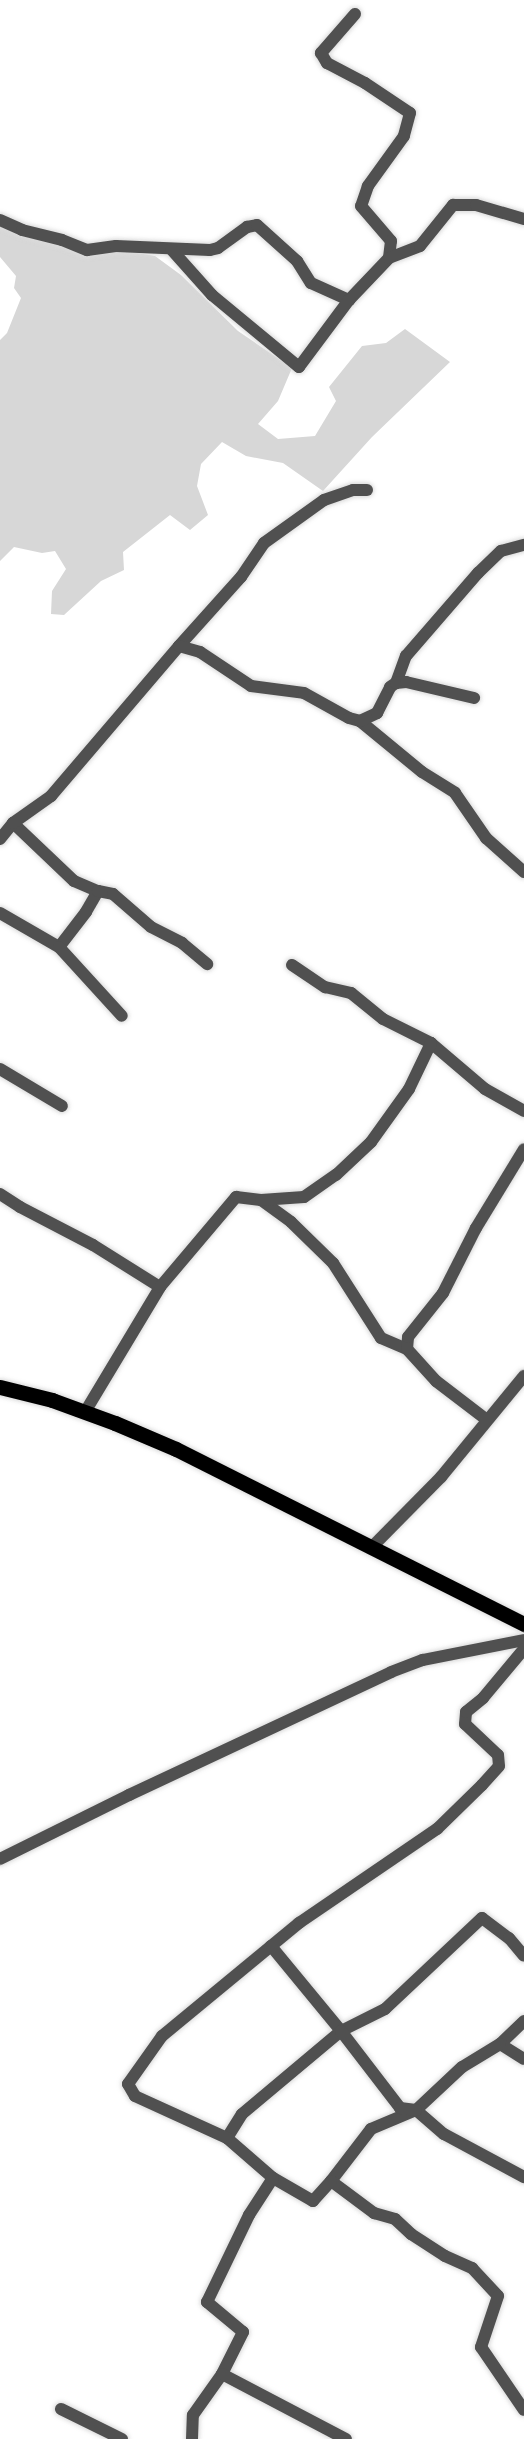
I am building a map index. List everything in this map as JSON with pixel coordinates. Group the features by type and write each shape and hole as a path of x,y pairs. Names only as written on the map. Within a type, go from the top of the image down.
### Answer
{"main road":[{"path":"0,1387 52,1400 176,1449 524,1624"}],"street":[{"path":"356,14 321,53 327,63 410,113 404,136 368,186 361,206 391,241 389,258"},
{"path":"171,249 212,295 299,367 349,300 389,258 420,246 453,204 476,205 524,219"},
{"path":"0,220 22,230 62,240 87,250 116,246 210,250 247,226 257,225 297,261 311,283 349,300"},
{"path":"1,836 13,823 51,795 241,577 264,543 324,500 353,490 367,490"},
{"path":"396,683 406,656 478,573 501,551 524,545"},
{"path":"179,646 200,652 250,686 304,693 349,718 360,720 422,771 455,793 486,838 524,872"},
{"path":"360,720 376,713 390,687 396,683 406,682 474,698"},
{"path":"13,823 74,881 98,891 113,894 151,927 182,943 207,964"},
{"path":"59,947 86,912 98,891"},
{"path":"0,913 59,947 122,1016"},
{"path":"292,964 325,987 351,993 383,1019 431,1043 485,1089 524,1111"},
{"path":"85,1412 160,1287 236,1197 261,1200 304,1197 336,1175 371,1142 409,1089 431,1043"},
{"path":"0,1069 62,1106"},
{"path":"407,1349 408,1337 443,1293 476,1228 524,1149"},
{"path":"0,1194 93,1245 160,1287"},
{"path":"261,1200 291,1222 333,1263 381,1338 407,1349 436,1381 488,1420"},
{"path":"371,1548 441,1477 524,1376"},
{"path":"0,1858 391,1672 432,1658 524,1640"},
{"path":"524,1648 483,1698 466,1712 465,1724 498,1755 499,1766 437,1829 299,1923 162,2036 128,2084 135,2096 227,2138 273,2178 313,2201 371,2129 416,2110 462,2067 500,2044 524,2021"},
{"path":"227,2138 242,2114 341,2031 385,2009 482,1918 508,1938 524,1956"},
{"path":"271,1946 341,2031 400,2108 416,2110 444,2134 524,2177"},
{"path":"500,2044 524,2059"},
{"path":"192,2439 193,2415 222,2374 243,2332 207,2302 249,2215 273,2178"},
{"path":"331,2181 374,2213 395,2219 411,2234 445,2256 472,2268 498,2296 481,2346 524,2410"},
{"path":"222,2374 346,2439"},
{"path":"61,2409 122,2439"}],"shaded area":[{"path":"0,224 93,252 132,252 155,256 181,275 238,331 292,368 278,401 258,424 278,439 315,436 336,401 329,387 362,346 386,343 405,329 450,362 372,437 323,491 283,463 246,456 222,442 201,464 197,486 208,515 190,530 170,515 123,552 124,570 101,581 64,615 51,614 52,591 66,569 55,551 42,553 14,547 0,561 0,340 7,333 21,298 14,288 16,276 0,257"}]}
